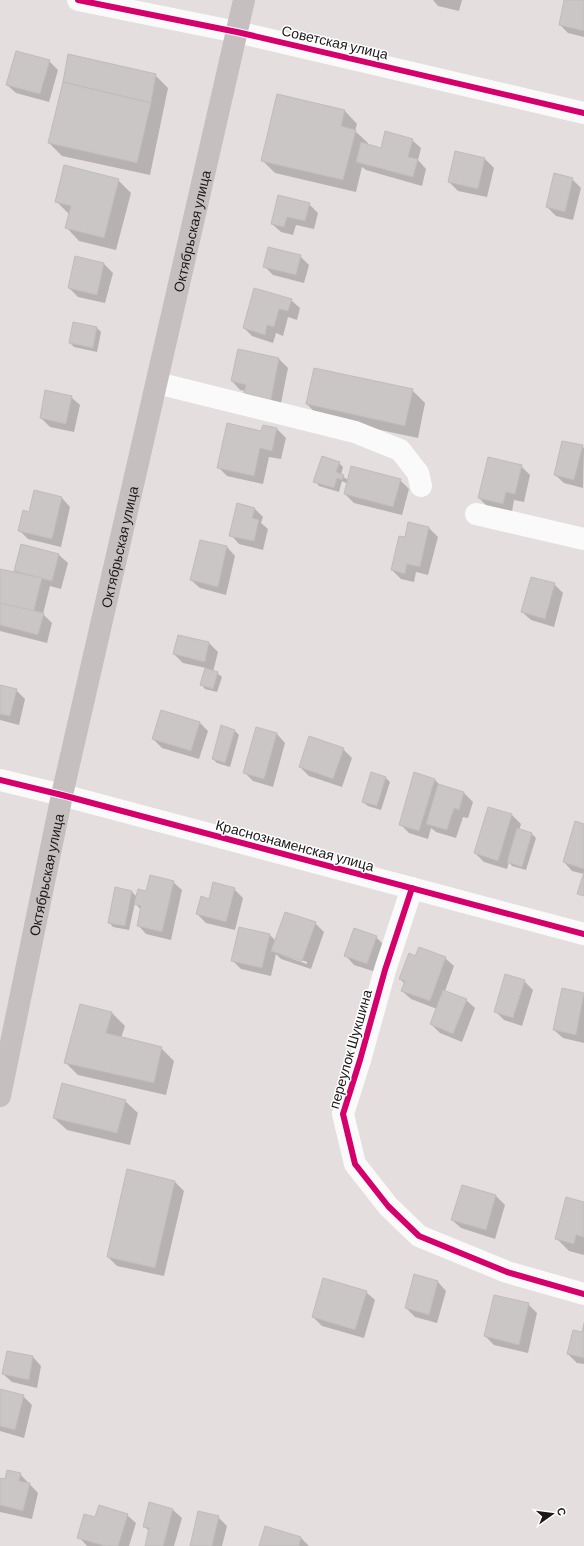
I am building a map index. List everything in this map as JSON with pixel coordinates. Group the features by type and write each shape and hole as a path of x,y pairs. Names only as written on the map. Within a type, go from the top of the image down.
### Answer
{"main road":[{"name":"Октябрьская улица","path":"0,1096 62,795 244,0"}],"street":[{"name":"Советская улица","path":"78,0 237,32 584,113"},
{"path":"157,383 355,432 400,450 418,473 421,486"},
{"path":"476,514 584,539"},
{"name":"Краснознаменская улица","path":"0,780 62,795 584,934"},
{"name":"переулок Шукшина","path":"412,888 385,970 343,1114 355,1164 388,1206 419,1236 507,1272 584,1294"}],"building":[{"path":"564,0 584,0 584,31 559,25"},
{"path":"16,51 50,60 40,94 6,85"},
{"path":"68,54 156,74 151,103 63,82"},
{"path":"63,82 151,103 137,163 48,143"},
{"path":"277,94 345,110 341,126 356,130 343,180 261,161"},
{"path":"385,131 413,139 408,157 418,159 413,177 356,162 361,142 381,148"},
{"path":"455,151 485,158 478,189 448,182"},
{"path":"64,165 119,179 104,238 65,228 71,206 55,202"},
{"path":"554,173 573,178 565,212 546,207"},
{"path":"278,195 310,203 305,221 287,217 284,227 271,224"},
{"path":"268,247 301,255 296,275 263,267"},
{"path":"75,256 104,263 97,295 68,288"},
{"path":"254,288 292,299 288,311 279,309 274,327 267,325 265,335 243,328"},
{"path":"73,322 97,327 93,348 69,343"},
{"path":"238,349 279,358 271,400 244,393 246,385 231,381"},
{"path":"314,368 413,389 405,426 306,404"},
{"path":"45,390 72,396 66,424 40,418"},
{"path":"227,423 261,431 263,425 277,428 272,451 260,448 254,476 217,468"},
{"path":"562,441 583,445 574,480 554,475"},
{"path":"322,456 340,462 336,472 344,475 342,480 337,478 334,488 313,482"},
{"path":"488,457 522,465 515,494 506,492 503,504 478,498"},
{"path":"351,466 401,479 393,507 344,494"},
{"path":"34,490 62,497 52,539 18,531 23,510 29,512"},
{"path":"237,503 255,508 252,518 259,520 254,541 229,536"},
{"path":"408,522 429,527 420,567 407,564 405,574 391,570 399,536 405,537"},
{"path":"200,540 227,546 218,587 190,580"},
{"path":"21,544 59,554 52,581 14,571"},
{"path":"0,569 42,578 33,614 0,605"},
{"path":"531,577 555,583 545,619 521,612"},
{"path":"0,603 44,613 38,635 0,625"},
{"path":"178,635 209,642 205,662 173,654"},
{"path":"205,668 218,672 213,689 200,685"},
{"path":"0,685 17,689 10,716 0,714"},
{"path":"161,710 200,722 191,751 152,739"},
{"path":"221,725 235,730 225,763 212,759"},
{"path":"256,727 277,733 264,779 243,773"},
{"path":"309,736 344,748 333,779 299,767"},
{"path":"371,772 386,777 377,806 362,802"},
{"path":"414,772 435,779 419,831 399,825"},
{"path":"438,784 464,792 459,810 454,808 447,830 426,824"},
{"path":"488,807 512,814 498,861 474,853"},
{"path":"575,821 584,824 584,869 563,862"},
{"path":"517,828 532,833 522,867 507,862"},
{"path":"584,872 584,896 577,894"},
{"path":"150,875 174,881 162,932 137,926 141,906 134,904 138,889 146,891"},
{"path":"213,882 235,888 226,922 196,914 201,896 209,899"},
{"path":"115,887 132,891 125,926 108,923"},
{"path":"285,912 316,922 302,961 271,951"},
{"path":"239,927 270,934 262,968 231,961"},
{"path":"354,928 377,936 367,964 344,956"},
{"path":"419,947 446,957 430,1001 401,991 405,981 399,979 409,953 415,956"},
{"path":"505,974 525,980 513,1018 494,1012"},
{"path":"562,988 584,993 576,1035 553,1030"},
{"path":"443,990 467,999 453,1034 430,1024"},
{"path":"80,1004 112,1012 106,1033 162,1047 154,1083 64,1063"},
{"path":"62,1083 126,1100 117,1133 53,1118"},
{"path":"127,1169 175,1181 155,1268 107,1257"},
{"path":"462,1185 496,1195 486,1230 451,1220"},
{"path":"566,1197 584,1202 584,1237 576,1235 574,1244 555,1239"},
{"path":"414,1274 438,1281 429,1315 405,1308"},
{"path":"323,1278 367,1291 355,1330 312,1317"},
{"path":"494,1295 529,1303 519,1345 484,1336"},
{"path":"584,1323 584,1358 567,1354 573,1330 582,1332"},
{"path":"7,1351 33,1356 29,1380 2,1374"},
{"path":"0,1389 24,1395 15,1430 0,1426"},
{"path":"7,1470 21,1473 19,1481 30,1483 23,1511 0,1505 0,1478 5,1479"},
{"path":"149,1502 173,1509 163,1546 145,1546 149,1528 143,1527"},
{"path":"99,1505 128,1514 118,1546 105,1546 77,1538 84,1514 95,1517"},
{"path":"198,1511 219,1516 212,1546 190,1546"},
{"path":"265,1526 301,1537 299,1546 259,1546"}],"cycle path":[{"path":"78,0 237,32 584,113"},
{"path":"0,780 62,795 584,934"},
{"path":"412,888 385,970 343,1114 355,1164 388,1206 419,1236 507,1272 584,1294"}]}
